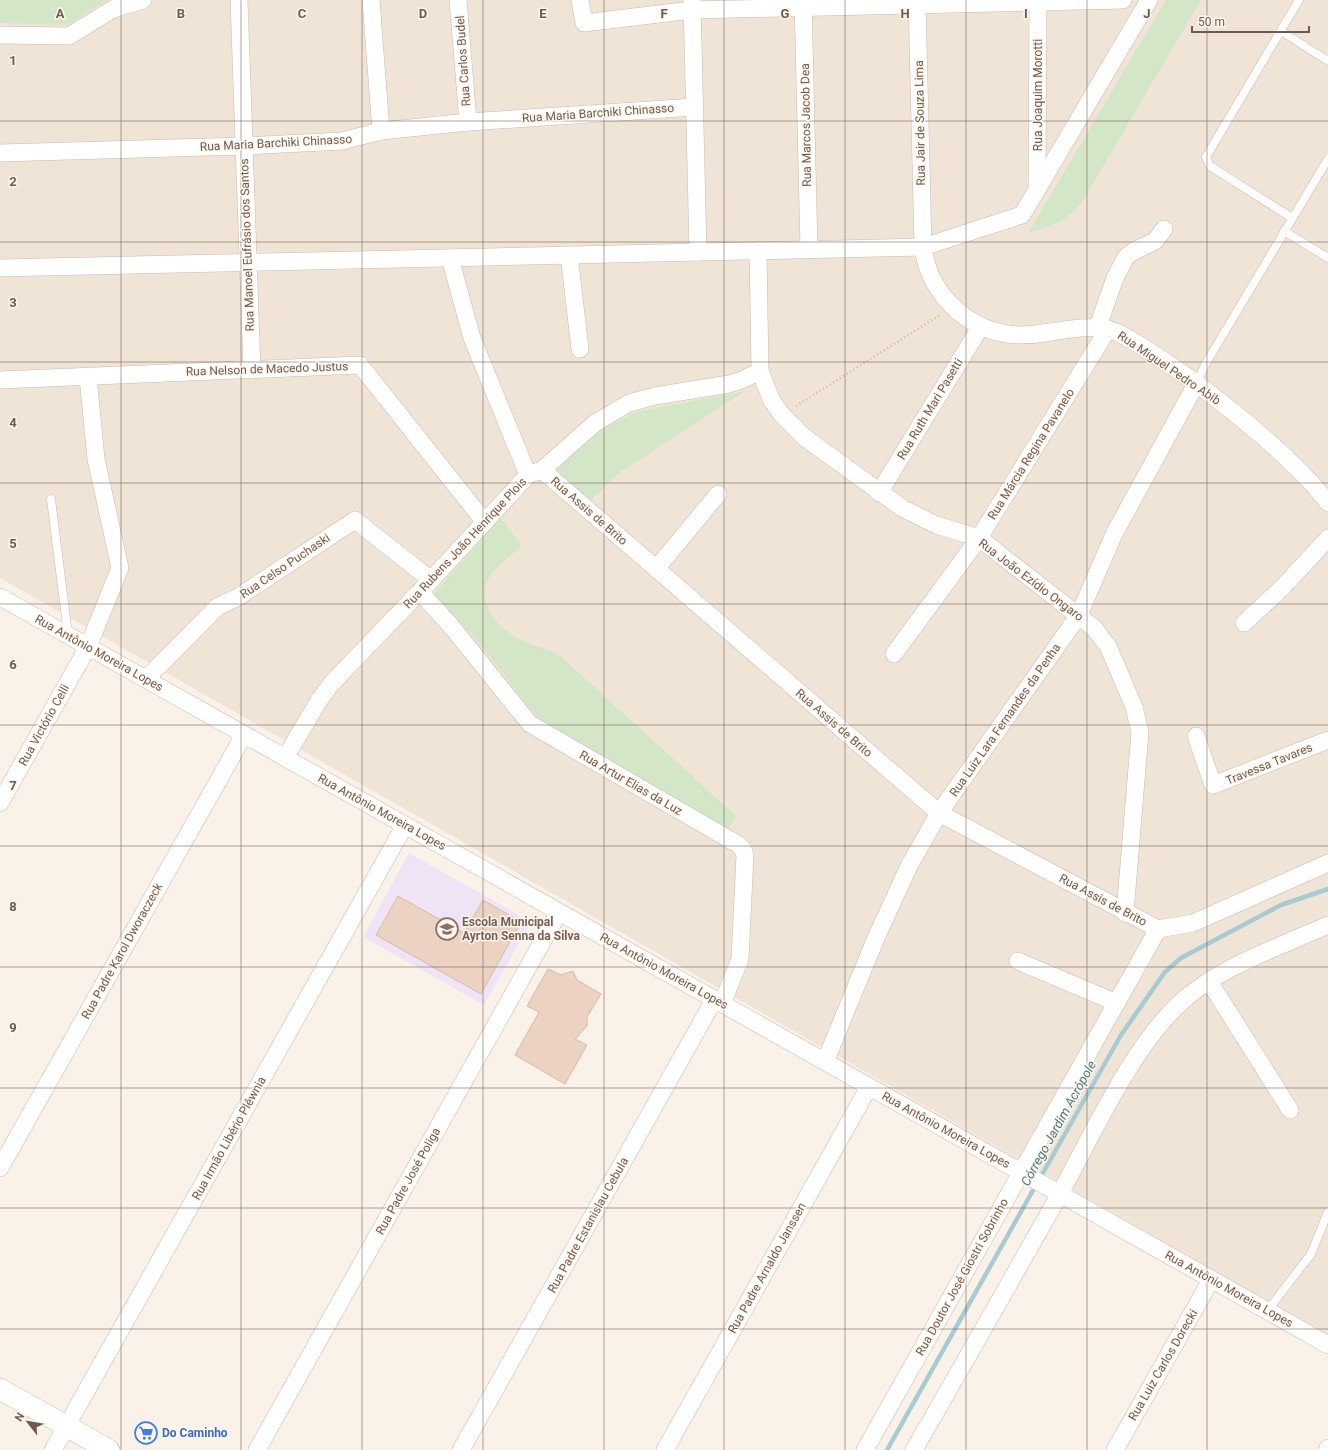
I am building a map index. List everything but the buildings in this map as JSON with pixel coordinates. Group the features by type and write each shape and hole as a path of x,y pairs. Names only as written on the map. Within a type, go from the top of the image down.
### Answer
{"street":[{"path":"0,35 69,36 113,9 143,0"},
{"name":"Rua Manoel Eufrásio dos Santos","path":"238,0 252,370"},
{"path":"371,0 381,131"},
{"name":"Rua Carlos Budel","path":"458,0 468,122"},
{"path":"580,0 584,23 692,5 1123,0"},
{"path":"0,268 923,247 1022,215 1149,0"},
{"name":"Rua Joaquim Morotti","path":"1037,190 1038,1"},
{"name":"Rua Jair de Souza Lima","path":"917,2 923,247"},
{"name":"Rua Marcos Jacob Dea","path":"804,4 809,249"},
{"path":"692,5 698,252"},
{"name":"Rua Maria Barchiki Chinasso","path":"0,153 244,146 342,141 381,131 468,122 695,107"},
{"name":"Rua Márcia Regina Pavanelo","path":"894,654 979,538 1103,328 1115,278 1126,257 1134,251 1155,241 1164,229"},
{"path":"923,247 925,263 930,277 939,292 953,307 981,326 998,332 1019,335 1103,328"},
{"name":"Rua João Ezídio Ongaro","path":"758,250 760,371 772,401 782,415 804,437 879,493 918,518 979,538 1079,615 1102,636 1108,646 1138,719 1140,744 1125,913"},
{"path":"569,255 580,349"},
{"name":"Rua Assis de Brito","path":"450,258 472,338 535,473 656,569 939,813 1158,930"},
{"name":"Rua Ruth Mari Pasetti","path":"879,493 981,326"},
{"name":"Rua Miguel Pedro Abib","path":"1103,328 1131,340 1196,384 1231,410 1293,464 1320,491 1328,503"},
{"name":"Rua Nelson de Macedo Justus","path":"0,380 360,365 484,521"},
{"name":"Rua Rubens João Henrique Plois","path":"286,758 318,702 331,684 420,592 484,521 535,473 595,423 629,403 655,396 729,384 760,371"},
{"name":"Rua Victório Celli","path":"0,803 88,647 120,568 96,459 88,377"},
{"name":"Rua Luiz Lara Fernandes da Penha","path":"825,1062 887,912 909,866 939,813 1079,615 1114,534 1196,384"},
{"path":"656,569 718,494"},
{"name":"Rua Celso Puchaski","path":"146,679 217,607 238,597 355,520 431,580"},
{"path":"1244,623 1283,587 1328,538"},
{"name":"Rua Artur Elias da Luz","path":"420,592 451,626 530,724 739,845 743,850 745,856 740,959 718,1002"},
{"name":"Rua Antônio Moreira Lopes","path":"0,597 1328,1345"},
{"name":"Rua Padre Karol Dworaczeck","path":"0,1168 244,735"},
{"name":"Travessa Tavares","path":"1196,736 1213,785 1328,740"},
{"name":"Rua Irmão Libério Plêwnia","path":"54,1450 405,825"},
{"path":"1158,930 1193,923 1328,862"},
{"name":"Rua Padre José Poliga","path":"257,1450 559,912"},
{"path":"914,1450 1109,1104 1144,1047 1178,1004 1209,981 1254,958 1328,925"},
{"name":"Rua Doutor José Giostri Sobrinho","path":"865,1450 1158,930"},
{"path":"1018,961 1117,1003"},
{"path":"1209,981 1290,1110"},
{"name":"Rua Padre Estanislau Cebula","path":"461,1450 718,1002"},
{"name":"Rua Padre Arnaldo Janssen","path":"665,1450 870,1087"},
{"name":"Rua Luiz Carlos Dorecki","path":"1115,1450 1211,1280"},
{"path":"0,1389 109,1450"}],"lane":[{"path":"1292,218 1210,166 1206,157 1299,0"},
{"path":"1281,31 1328,60"},
{"path":"1196,384 1206,362 1328,159"},
{"path":"1284,231 1328,258"},
{"path":"51,499 68,635"},
{"path":"1267,1311 1311,1254 1328,1212"}],"path":[{"path":"782,415 953,307"}],"shaded area":[{"path":"0,0 1328,0 1328,1336 0,578"},
{"name":"Escola Municipal Ayrton Senna da Silva","path":"409,853 531,922 484,1005 363,937"}],"green space":[{"path":"0,0 107,0 67,25 0,23"},
{"path":"1166,0 1201,0 1084,199 1072,213 1060,222 1028,233"},
{"path":"745,391 619,473 590,501 555,471 599,431 636,412"},
{"path":"500,517 522,546 492,573 487,581 485,598 492,616 507,631 516,637 525,642 557,653 736,816 728,830 537,717 480,644 434,594"}],"waterway":[{"name":"Córrego Jardim Acrópole","path":"1040,1178 1121,1035 1165,972 1181,958 1281,905 1328,889"},
{"name":"Córrego Jardim Acrópole","path":"887,1450 1036,1185"}],"place":[{"name":"Escola Municipal Ayrton Senna da Silva","path":"447,929"},
{"name":"Do Caminho","path":"146,1433"}]}
